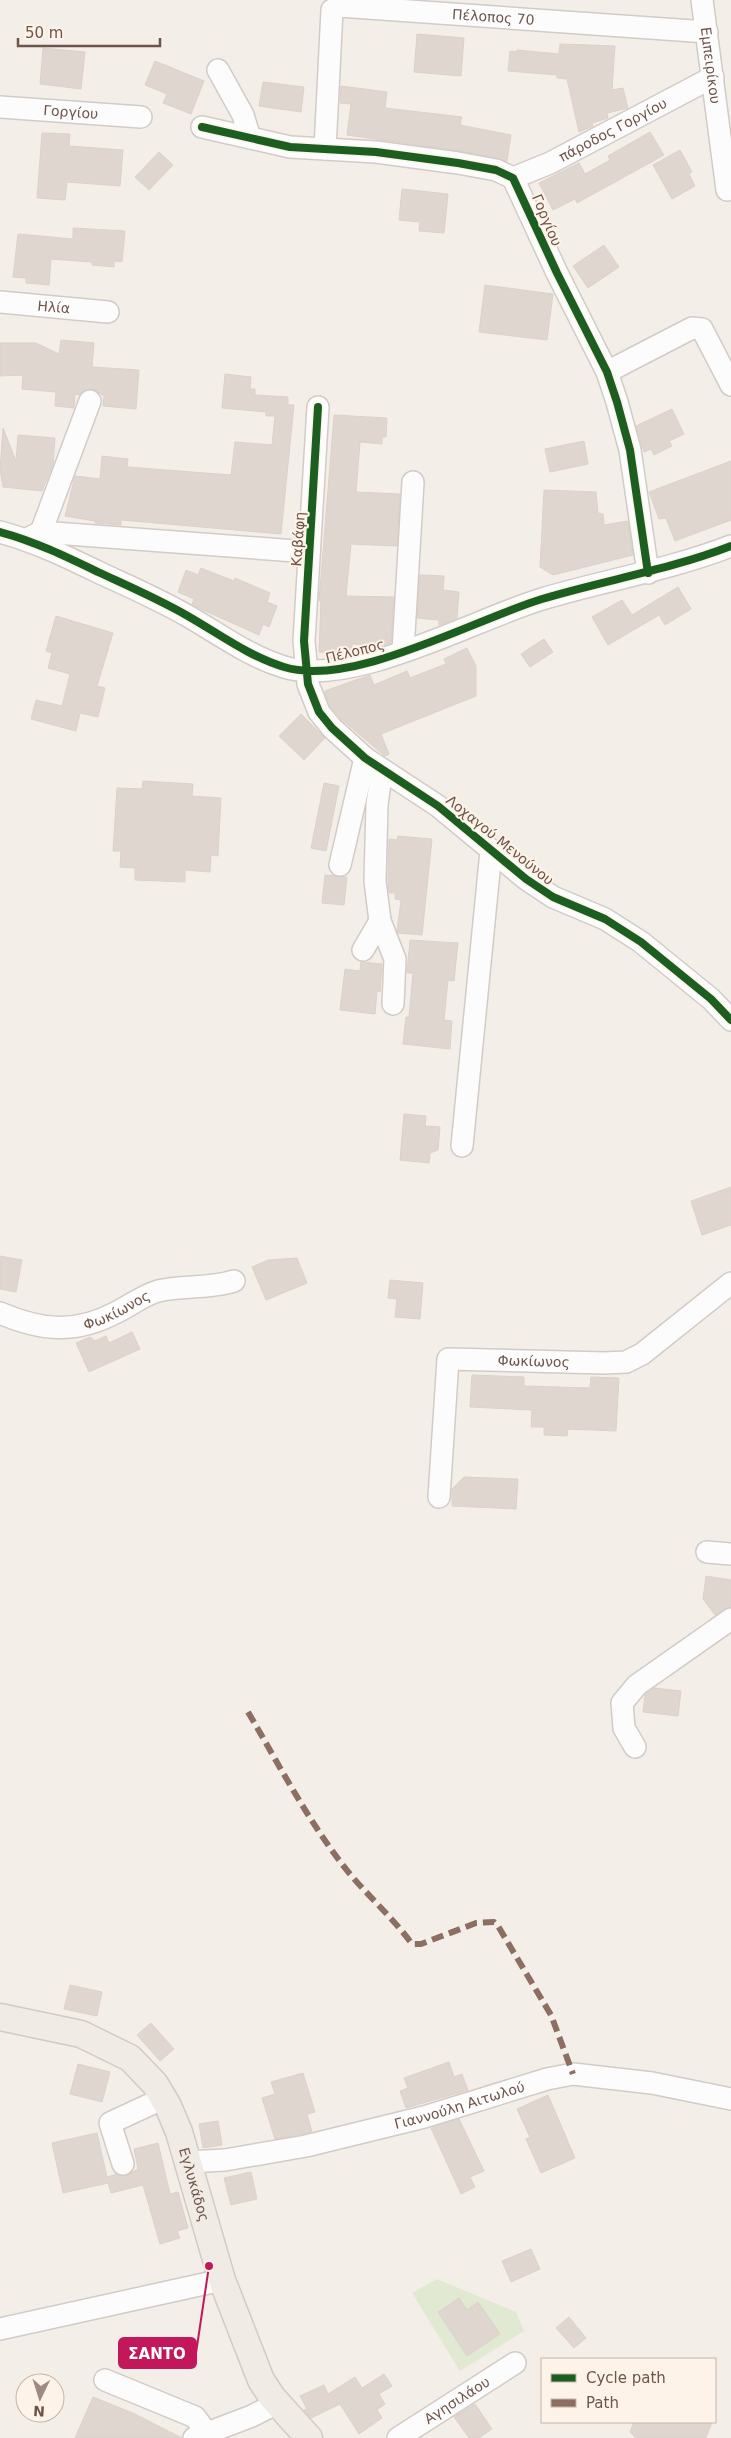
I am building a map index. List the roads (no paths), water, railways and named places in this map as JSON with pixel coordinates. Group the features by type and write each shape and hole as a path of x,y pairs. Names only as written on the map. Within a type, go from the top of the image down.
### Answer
{"main road":[{"name":"Εγλυκάδος","path":"0,2017 68,2030 114,2048 139,2066 164,2098 174,2119 188,2162 222,2280 261,2380 277,2403 309,2438"}],"street":[{"name":"Εμπειρίκου","path":"702,0 728,190"},
{"name":"Πέλοπος 70","path":"326,150 332,10 339,6 707,32"},
{"path":"218,70 243,116 250,138"},
{"name":"πάροδος Γοργίου","path":"513,178 550,163 712,77"},
{"name":"Γοργίου","path":"0,107 141,117"},
{"path":"202,126 290,147 376,152 458,162 496,170 513,178"},
{"name":"Γοργίου","path":"513,178 556,273 607,372 630,450 648,573"},
{"name":"Ηλία","path":"0,302 108,312"},
{"path":"607,372 692,328 702,329 731,385"},
{"path":"90,401 33,536 309,552"},
{"name":"Καβάφη","path":"306,672 304,641 318,407"},
{"path":"403,651 413,482"},
{"name":"Πέλοπος","path":"0,532 33,536 154,599 260,658 284,667 306,672 324,672 354,667 403,651 529,603 648,573 731,546"},
{"name":"Λοχαγού Μενούνου","path":"306,672 311,694 319,712 332,728 374,764 438,806 491,851 553,898 605,919 641,942 715,1002 731,1020"},
{"path":"340,865 374,764"},
{"path":"374,764 377,804 376,904 380,921 395,959 393,1004"},
{"path":"462,1146 491,851"},
{"path":"362,950 380,921"},
{"name":"Φωκίωνος","path":"0,1313 40,1327 75,1327 106,1318 159,1291 212,1286 234,1281"},
{"name":"Φωκίωνος","path":"439,1497 448,1359 604,1364 626,1362 642,1354 731,1283"},
{"path":"706,1552 731,1554"},
{"path":"635,1747 624,1728 622,1703 637,1685 731,1619"},
{"name":"Γιαννούλη Αιτωλού","path":"188,2162 225,2160 306,2146 424,2117 546,2079 566,2075 628,2080 697,2091 731,2099"},
{"path":"123,2164 110,2123 164,2098"},
{"path":"0,2328 222,2280"},
{"name":"Αγησιλάου","path":"398,2438 515,2363"},
{"path":"105,2380 195,2418 200,2436 252,2416 277,2403"}],"place":[{"name":"ΣΑΝΤΟ","path":"209,2266"}]}
